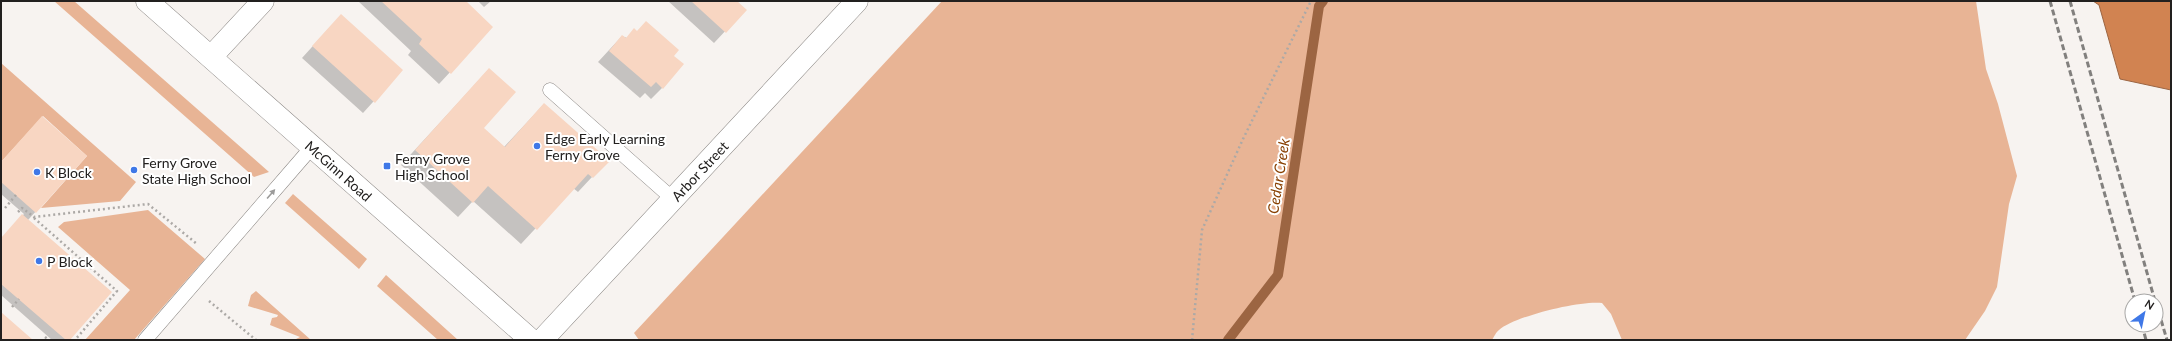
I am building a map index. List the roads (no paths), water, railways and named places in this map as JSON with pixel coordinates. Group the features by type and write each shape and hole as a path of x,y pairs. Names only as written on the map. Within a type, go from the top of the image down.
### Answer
{"street":[{"name":"McGinn Road","path":"147,1 531,340"},
{"path":"211,57 263,1"},
{"name":"Arbor Street","path":"542,340 857,1"}],"lane":[{"path":"550,90 673,199"},
{"path":"145,340 312,147"}],"waterway":[{"name":"Cedar Creek","path":"1228,340 1278,275 1319,6 1323,1"}],"railway":[{"path":"2050,1 2133,293"},
{"path":"2070,1 2153,293"},
{"path":"2164,330 2167,340"},
{"path":"2144,333 2146,340"}],"place":[{"name":"Edge Early Learning Ferny Grove","path":"537,146"},
{"name":"Ferny Grove High School","path":"387,166"},
{"name":"Ferny Grove State High School","path":"134,170"},
{"name":"K Block","path":"37,172"},
{"name":"P Block","path":"39,261"}]}
